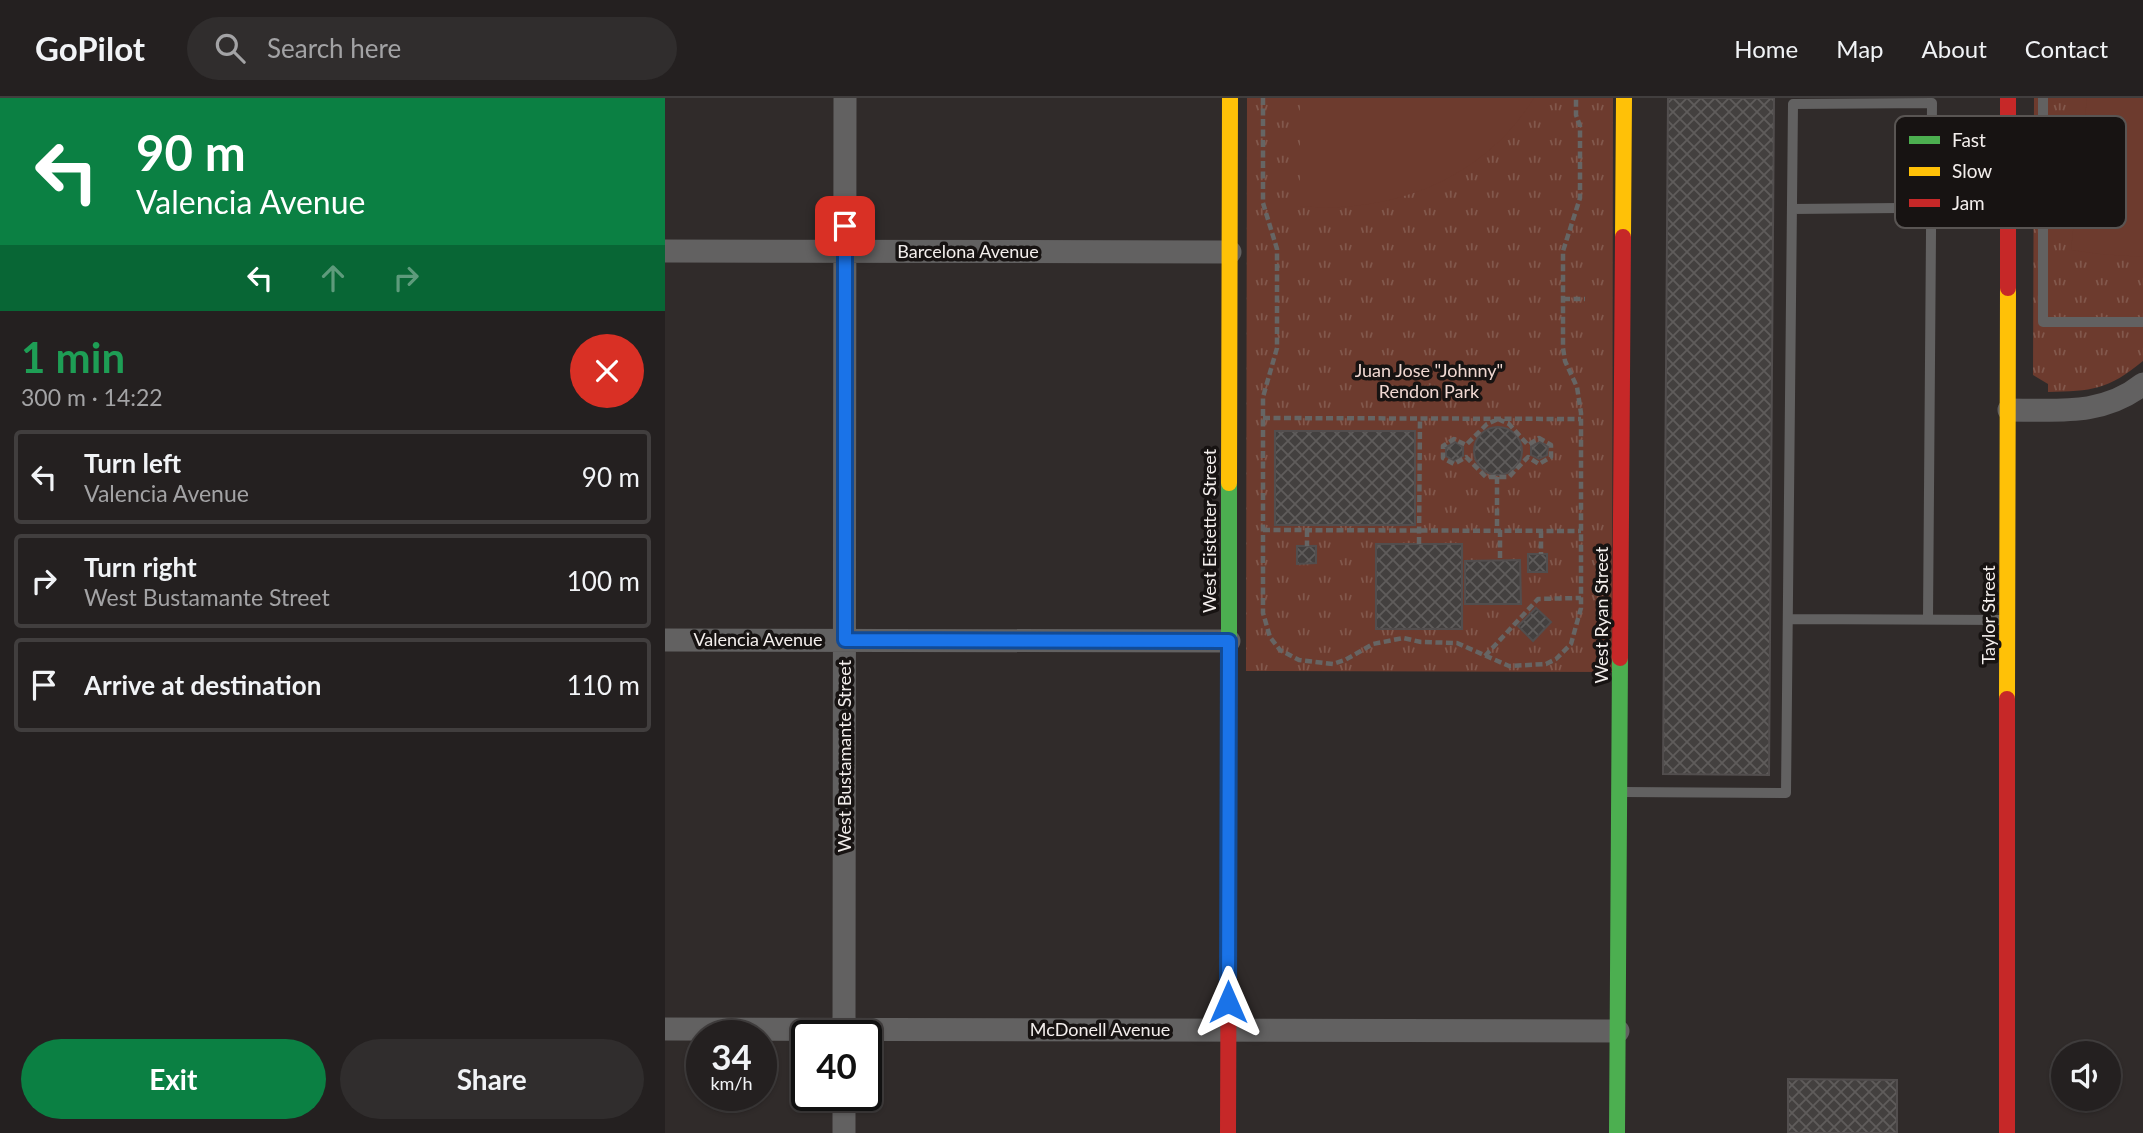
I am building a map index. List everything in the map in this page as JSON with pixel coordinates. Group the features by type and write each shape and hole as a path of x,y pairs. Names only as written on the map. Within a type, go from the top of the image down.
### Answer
{"street":[{"name":"West Bustamante Street","path":"844,1020 845,98"},
{"name":"West Eistetter Street","path":"1228,1133 1230,98"},
{"name":"West Ryan Street","path":"1618,1133 1624,98"},
{"name":"Taylor Street","path":"2008,98 2008,116"},
{"name":"Taylor Street","path":"2007,1133 2008,228"},
{"name":"Barcelona Avenue","path":"665,251 1230,252"},
{"path":"2009,410 2089,409 2111,404 2143,384"},
{"name":"Valencia Avenue","path":"665,640 1229,641"},
{"name":"McDonell Avenue","path":"665,1029 791,1032"},
{"name":"McDonell Avenue","path":"882,1033 1618,1031"},
{"path":"844,1111 844,1133"}],"lane":[{"path":"2043,98 2043,116"},
{"path":"1620,792 1786,793 1793,104 1932,103 1932,116"},
{"path":"1792,209 1895,208"},
{"path":"1928,620 1930,228"},
{"path":"2043,228 2043,322 2143,322"},
{"path":"1788,619 2008,620"}],"path":[{"path":"1262,98 1263,203 1277,249 1277,348 1264,390 1263,418 1263,613 1270,637 1280,650 1299,660 1333,664 1373,644 1403,638 1421,642 1457,643 1509,666 1546,664 1556,659 1571,644 1575,635 1581,598 1581,419 1577,387 1563,355 1563,244 1580,198 1580,126 1576,115 1576,98"},
{"path":"1563,299 1585,299"},
{"path":"1263,418 1581,419"},
{"path":"1419,544 1420,419"},
{"path":"1498,419 1509,424 1528,445 1528,457 1509,477 1486,477 1466,457 1466,446 1487,424 1498,419"},
{"path":"1528,445 1539,438 1551,445 1551,457 1539,464 1528,457"},
{"path":"1466,446 1454,439 1443,446 1443,458 1454,464 1466,457"},
{"path":"1497,477 1500,560"},
{"path":"1263,530 1581,531"},
{"path":"1307,530 1307,546"},
{"path":"1541,531 1541,554"},
{"path":"1485,656 1538,599 1581,598"}],"green space":[{"name":"Juan Jose \"Johnny\" Rendon Park","path":"1247,98 1613,98 1612,672 1246,671"},
{"path":"1300,98 1534,98 1513,126 1489,150 1462,170 1432,186 1401,197 1334,207 1300,206"},
{"path":"2034,98 2143,98 2143,361 2120,378 2099,387 2048,392 2048,384 2033,375 2034,228 2126,228 2126,116 2034,116"},
{"path":"2087,98 2143,98 2143,257 2071,250 2073,228 2126,228 2126,116 2085,116"}],"building":[{"path":"1668,98 1774,98 1769,775 1663,774"},
{"path":"1498,427 1515,434 1522,451 1515,468 1498,475 1481,468 1474,451 1481,434"},
{"path":"1275,431 1415,431 1415,525 1275,525"},
{"path":"1455,442 1463,447 1463,456 1454,461 1446,456 1446,447"},
{"path":"1540,442 1548,446 1547,455 1539,459 1531,455 1531,446"},
{"path":"1376,544 1462,544 1462,629 1376,629"},
{"path":"1297,546 1316,546 1316,563 1297,564"},
{"path":"1528,554 1547,554 1547,572 1528,572"},
{"path":"1520,560 1521,604 1465,604 1465,561"},
{"path":"1536,608 1551,622 1533,641 1518,626"},
{"path":"1788,1079 1897,1080 1897,1133 1788,1133"}],"traffic: fast":[{"path":"1229,483 1229,850"},
{"path":"1617,1133 1620,658"}],"traffic: slow":[{"path":"1229,483 1230,98"},
{"path":"1623,237 1624,98"},
{"path":"2007,699 2008,288"}],"traffic: jam":[{"path":"2008,98 2008,116"},
{"path":"2008,228 2008,288"},
{"path":"1620,658 1623,237"},
{"path":"2007,699 2007,1133"},
{"path":"1228,1133 1229,850"}],"route":[{"path":"845,226 845,640 1229,641 1228,1002"}]}
